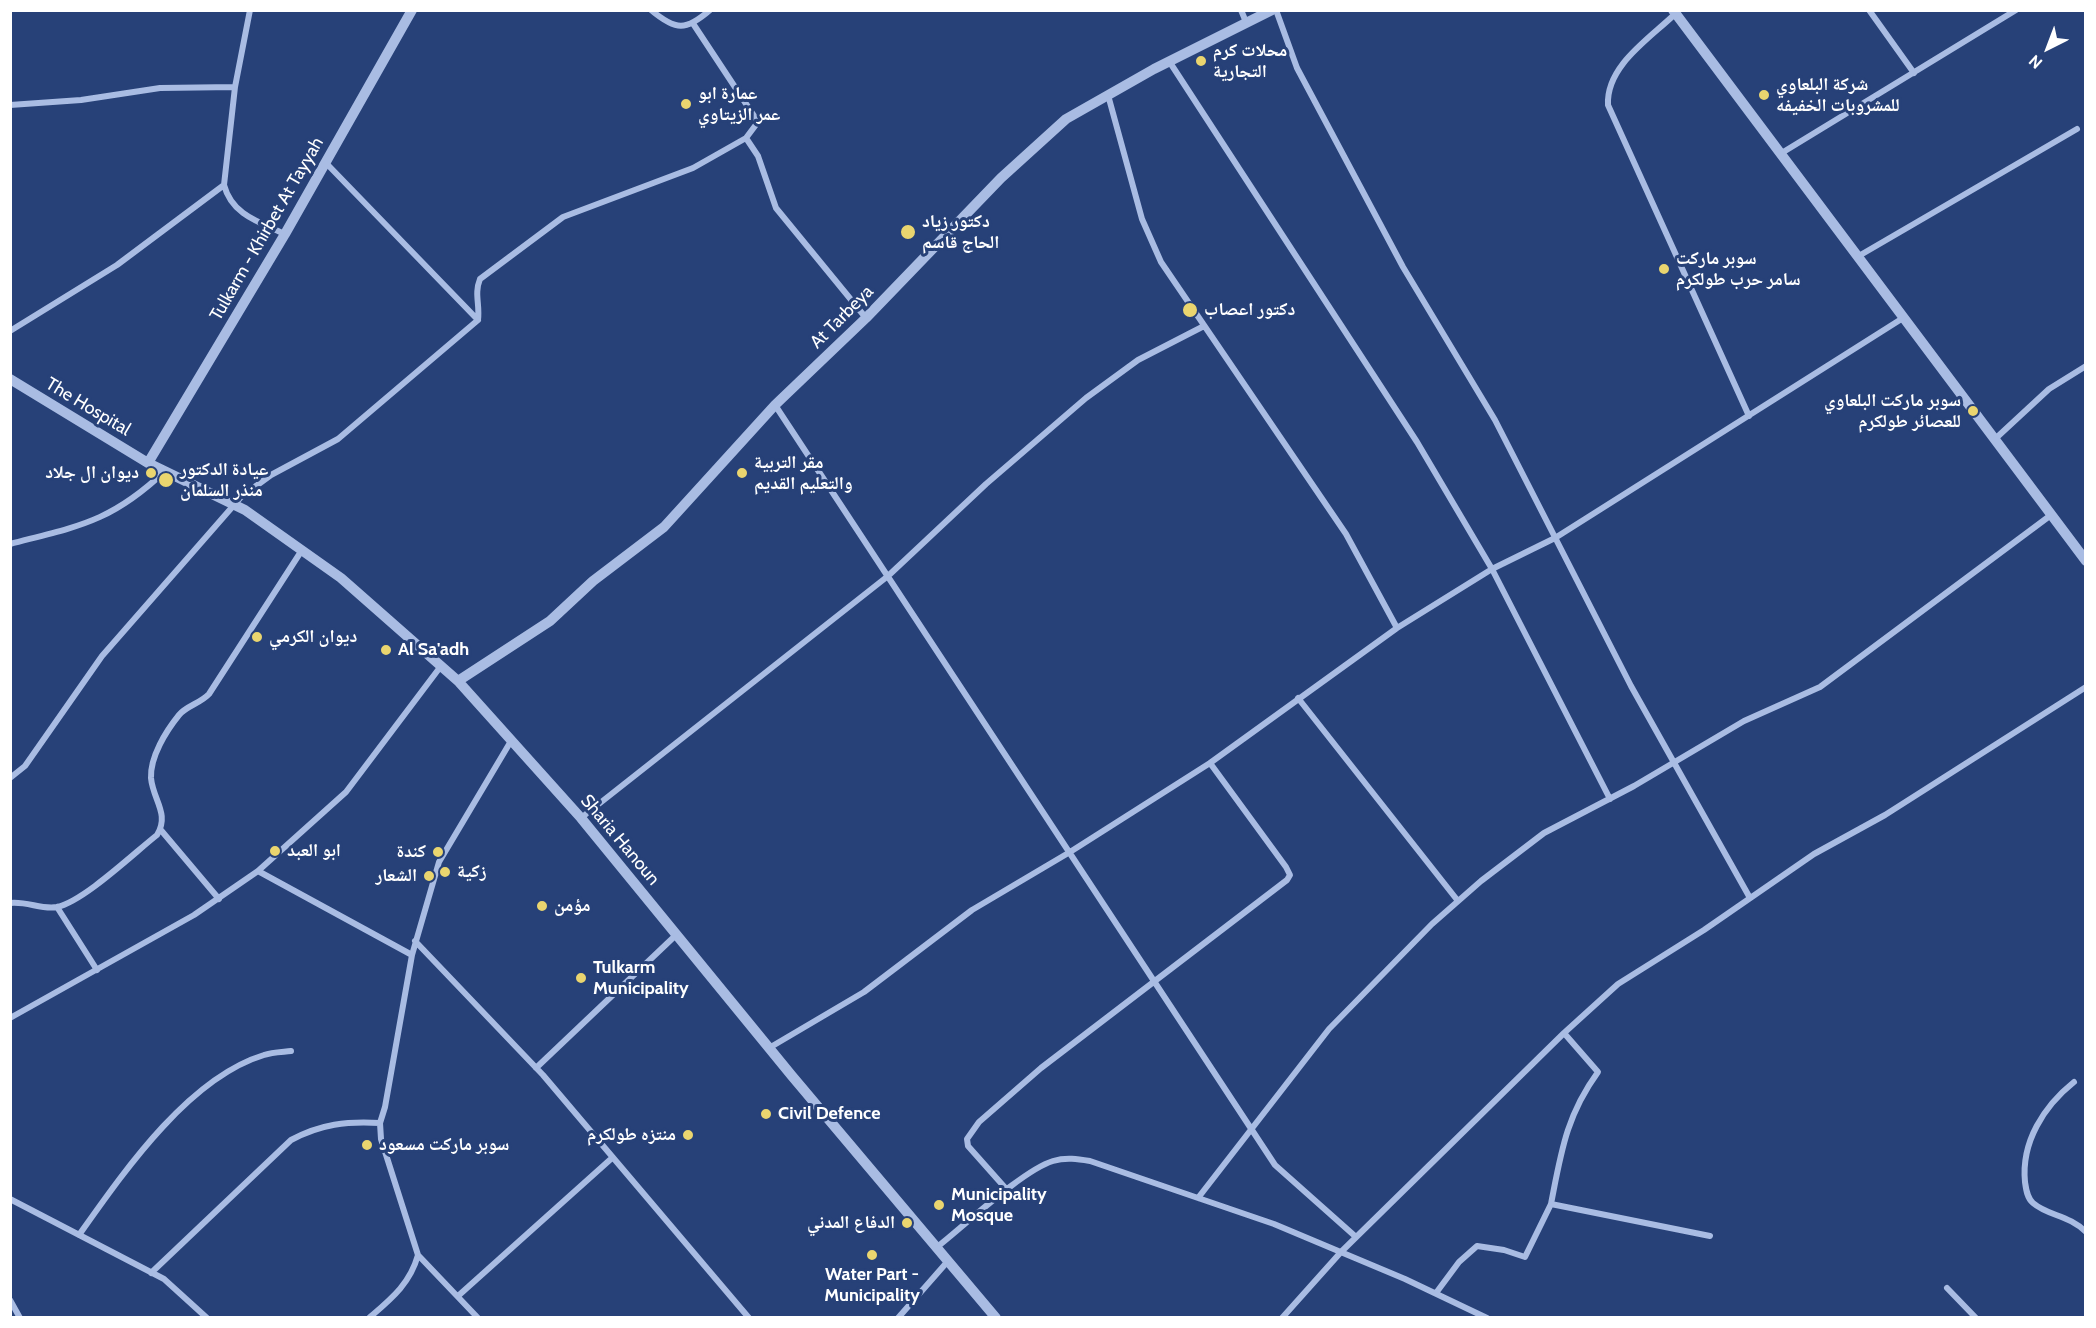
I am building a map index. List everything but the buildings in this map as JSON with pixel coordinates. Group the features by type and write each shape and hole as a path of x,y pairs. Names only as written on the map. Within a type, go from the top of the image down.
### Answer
{"street":[{"path":"250,10 234,87 224,185 231,203 246,217 285,234"},
{"name":"Tulkarm - Khirbet At Tayyah","path":"148,463 285,234 412,10"},
{"path":"651,10 669,24 681,27 694,25 710,10"},
{"path":"1241,10 1246,22"},
{"path":"1274,10 1297,68 1403,267 1495,420 1631,686 1750,898"},
{"name":"At Tarbeya","path":"458,681 550,621 592,581 664,527 775,405 866,318 1000,178 1066,119 1169,61 1274,10"},
{"path":"1869,10 1914,72"},
{"path":"1780,154 2016,10"},
{"path":"1749,416 1608,105 1608,89 1614,74 1674,12 2085,561"},
{"path":"10,778 24,766 102,656 234,505 255,485 338,439 478,320 476,290 480,279 562,217 693,168 746,138 758,122 694,25"},
{"path":"1169,61 1417,442 1492,569 1610,799"},
{"path":"10,105 81,100 160,88 234,87"},
{"path":"1107,94 1138,204 1151,241 1167,272 1346,534 1397,628"},
{"path":"1857,257 2077,129"},
{"path":"746,138 758,156 776,208 866,318"},
{"path":"326,163 478,320"},
{"path":"10,331 117,265 224,185"},
{"path":"212,193 226,195"},
{"path":"769,1048 864,992 972,910 1070,852 1210,763 1397,628 1492,569 1555,538 1903,318"},
{"path":"581,818 888,576 987,484 1086,398 1138,360 1204,326"},
{"path":"1995,440 2049,388 2085,366"},
{"name":"The Hospital","path":"10,380 148,463"},
{"path":"775,405 1251,1129 1284,1174 1356,1237"},
{"name":"Sharia Hanoun","path":"148,463 234,505 302,550 341,578 458,681 581,818 769,1048 996,1317"},
{"path":"10,544 106,516 137,497 165,471"},
{"path":"1198,1198 1329,1029 1458,900 1544,833 1610,799 1744,721 1820,687 2051,515"},
{"path":"10,903 21,901 57,907 94,885 157,835 163,815 154,794 151,776 157,751 180,713 201,703 209,694 302,550"},
{"path":"10,1018 219,899 258,871 346,792 441,666"},
{"path":"1282,1317 1356,1237 1564,1033 1618,984 1814,854 1885,815 2085,687"},
{"path":"1298,698 1458,900"},
{"path":"478,1317 418,1255 381,1138 380,1123 386,1107 411,955 439,862 512,741"},
{"path":"1008,1191 971,1151 967,1139 971,1132 1041,1068 1287,880 1290,875 1210,763"},
{"path":"160,829 219,899"},
{"path":"258,871 411,955"},
{"path":"57,907 97,970"},
{"path":"536,1068 676,935"},
{"path":"415,941 536,1068 749,1317"},
{"path":"1436,1293 1459,1262 1477,1246 1504,1250 1525,1257 1551,1204 1565,1132 1584,1091 1598,1072 1564,1033"},
{"path":"79,1235 128,1165 169,1121 215,1078 264,1054 291,1051"},
{"path":"2074,1082 2048,1107 2035,1128 2025,1158 2024,1175 2028,1195 2033,1203 2067,1218 2085,1232"},
{"path":"151,1273 291,1140 305,1132 335,1123 380,1123"},
{"path":"458,1296 612,1158"},
{"path":"937,1248 1042,1166 1076,1158 1274,1224 1487,1317"},
{"path":"10,1199 164,1279 207,1317"},
{"path":"1551,1204 1710,1236"},
{"path":"369,1317 401,1290 414,1269 418,1255"},
{"path":"898,1317 948,1261"},
{"path":"1947,1288 1976,1317"},
{"path":"10,1300 20,1317"}],"place":[{"name":"محلات كرم التجارية","path":"1201,61"},
{"name":"شركة البلعاوي للمشروبات الخفيفه","path":"1764,95"},
{"name":"عمارة ابو عمر الزيتاوي","path":"686,104"},
{"name":"دكتور زياد الحاج قاسم","path":"908,232"},
{"name":"سوبر ماركت سامر حرب طولكرم","path":"1664,269"},
{"name":"دكتور اعصاب","path":"1190,310"},
{"name":"سوبر ماركت البلعاوي للعصائر طولكرم","path":"1973,411"},
{"name":"ديوان ال جلاد","path":"151,473"},
{"name":"مقر التربية والتعليم القديم","path":"742,473"},
{"name":"عيادة الدكتور منذر السلمان","path":"166,480"},
{"name":"ديوان الكرمي","path":"257,637"},
{"name":"Al Sa'adh","path":"386,650"},
{"name":"ابو العبد","path":"275,851"},
{"name":"كندة","path":"438,852"},
{"name":"زكية","path":"445,872"},
{"name":"الشعار","path":"429,876"},
{"name":"مؤمن","path":"542,906"},
{"name":"Tulkarm Municipality","path":"581,978"},
{"name":"Civil Defence","path":"766,1114"},
{"name":"منتزه طولكرم","path":"688,1135"},
{"name":"سوبر ماركت مسعود","path":"367,1145"},
{"name":"Municipality Mosque","path":"939,1205"},
{"name":"الدفاع المدني","path":"907,1223"},
{"name":"Water Part - Municipality","path":"872,1255"}]}
